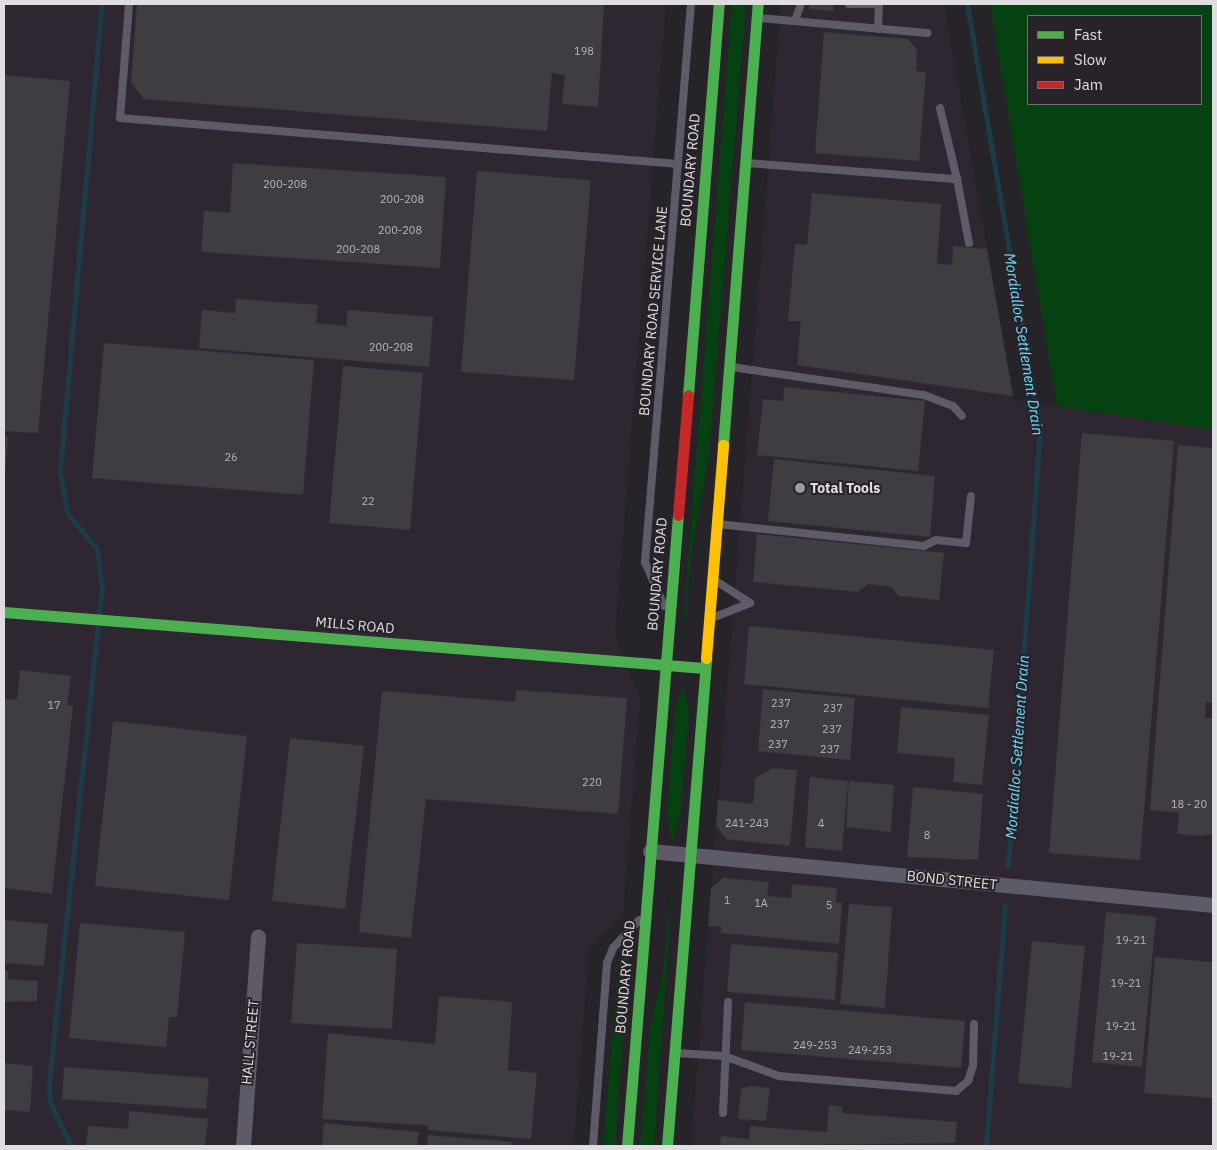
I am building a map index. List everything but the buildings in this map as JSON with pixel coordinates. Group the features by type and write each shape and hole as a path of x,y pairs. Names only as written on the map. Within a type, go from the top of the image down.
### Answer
{"main road":[{"name":"BOUNDARY ROAD","path":"627,1146 719,4"},
{"path":"667,1146 758,4"},
{"name":"MILLS ROAD","path":"4,612 704,668"}],"street":[{"name":"BOND STREET","path":"650,851 1213,905"},
{"name":"HALL STREET","path":"243,1146 258,937"}],"lane":[{"path":"128,4 120,118 678,164"},
{"name":"BOUNDARY ROAD SERVICE LANE","path":"669,614 646,562 691,4"},
{"path":"795,21 801,4"},
{"path":"849,4 879,5 878,29"},
{"path":"757,18 927,33"},
{"path":"940,108 957,179 969,243"},
{"path":"745,162 957,179"},
{"path":"729,367 924,395 953,406 962,416"},
{"path":"716,524 924,546 936,540 966,543 971,496"},
{"path":"709,619 750,603 712,578"},
{"path":"593,1146 607,963 622,936 645,914"},
{"path":"723,1113 724,1056 728,1002"},
{"path":"674,1053 724,1056 779,1076 956,1091 968,1081 973,1066 974,1024"}],"shaded area":[{"path":"4,4 666,4 615,636 640,700 623,915 589,951 574,1146 4,1146"},
{"path":"781,4 944,4 1014,400 1213,430 1213,1146 691,1146"}],"green space":[{"path":"732,4 746,4 709,454 693,543 681,652"},
{"path":"990,4 1213,4 1213,430 1057,406"},
{"path":"683,685 689,711 680,817 672,842 667,814 675,710"},
{"path":"673,879 654,1146 640,1146 650,1031 663,972"},
{"path":"630,937 615,1146 603,1146 619,959"}],"waterway":[{"path":"99,613 102,590 97,549 67,513 60,471 102,4"},
{"name":"Mordialloc Settlement Drain","path":"967,4 1040,429 1008,866"},
{"path":"71,1146 50,1102 49,1083 98,624"},
{"name":"Mordialloc Settlement Drain","path":"986,1146 1005,906"}],"traffic: fast":[{"path":"688,395 719,4"},
{"path":"723,445 758,4"},
{"path":"627,1146 678,515"},
{"path":"4,612 704,668"},
{"path":"667,1146 706,658"}],"traffic: slow":[{"path":"706,658 723,445"}],"traffic: jam":[{"path":"678,515 688,395"}],"place":[{"name":"Total Tools","path":"800,488"}]}
